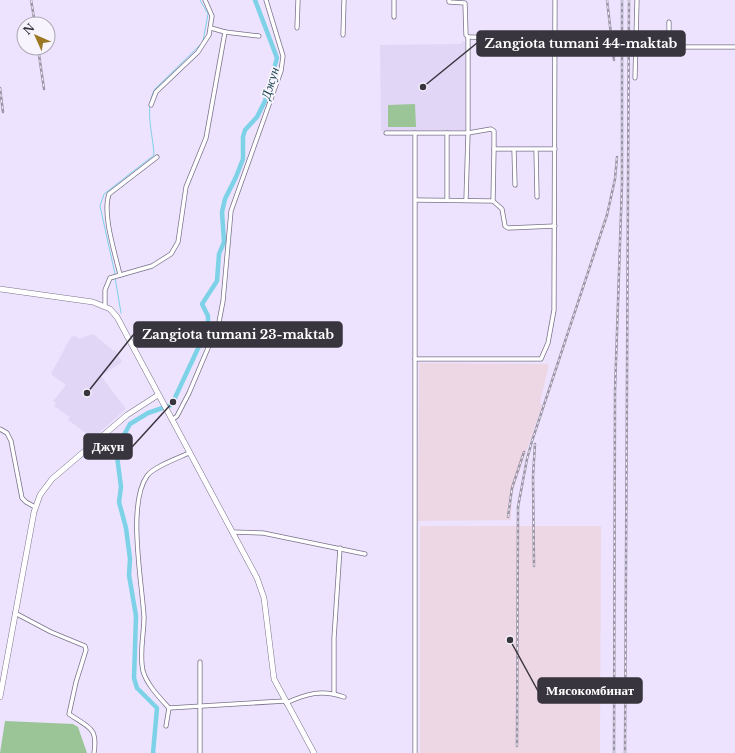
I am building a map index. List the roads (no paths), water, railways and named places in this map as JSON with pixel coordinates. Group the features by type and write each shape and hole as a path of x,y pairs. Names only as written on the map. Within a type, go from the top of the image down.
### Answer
{"main road":[{"path":"0,289 94,302 110,309 121,324 257,578 264,598 274,679 285,702 314,753"},
{"path":"0,697 36,507 42,492 57,474 127,415 158,395"}],"street":[{"path":"151,105 156,92 198,52 209,36 212,16 205,0"},
{"path":"172,420 177,416 219,322 223,301 231,211 281,71 283,56 266,0"},
{"path":"297,28 298,0"},
{"path":"343,35 344,0"},
{"path":"394,0 394,17"},
{"path":"449,0 449,2 465,3 466,35 468,37 466,200"},
{"path":"416,359 541,359 548,343 554,310 556,149 555,0"},
{"path":"635,78 637,0"},
{"path":"669,22 669,45 671,47 735,47"},
{"path":"211,28 225,32 259,36"},
{"path":"105,306 106,290 110,278 152,266 170,254 178,242 186,187 206,138 225,32"},
{"path":"468,37 555,39"},
{"path":"386,133 468,133 493,130 493,201"},
{"path":"415,133 415,753"},
{"path":"446,199 447,133"},
{"path":"494,149 556,149"},
{"path":"514,150 515,185"},
{"path":"536,150 537,197"},
{"path":"117,275 106,201 109,194 157,157"},
{"path":"416,200 446,199 493,201 502,208 505,226 508,228 555,226"},
{"path":"0,429 7,433 11,441 22,498 26,502 36,507"},
{"path":"166,726 169,708 144,673 141,659 144,619 136,515 140,488 147,475 189,453"},
{"path":"232,532 264,533 365,554"},
{"path":"334,693 334,638 340,548"},
{"path":"15,613 51,632 85,646 86,650 76,682 69,714 94,731 96,738 94,753"},
{"path":"200,662 200,753"},
{"path":"169,708 285,702 311,692 320,691 334,693 344,697"}],"waterway":[{"path":"200,0 208,14 203,41"},
{"name":"Джун","path":"153,753 157,708 137,688 134,678 136,616 129,575 130,559 126,528 119,502 121,487 117,456 120,442 130,424 148,413 171,405 208,327 208,316 202,304 217,281 219,254 224,242 222,212 225,199 243,159 243,137 245,130 257,117 265,101 277,58 255,0"},
{"path":"115,274 100,206 104,194 154,155 150,121 150,104 152,96 155,89 200,45"},
{"path":"115,277 121,313"}],"railway":[{"path":"31,0 34,16"},
{"path":"607,0 614,60"},
{"path":"614,753 615,391 622,184 622,0"},
{"path":"625,753 629,0"},
{"path":"39,56 44,89"},
{"path":"0,88 3,112"},
{"path":"517,746 518,507 532,441 607,215 615,179 617,157"},
{"path":"534,566 533,476 535,444"},
{"path":"508,517 512,488 524,452"}],"place":[{"name":"Zangiota tumani 44-maktab","path":"423,87"},
{"name":"Zangiota tumani 23-maktab","path":"87,393"},
{"name":"Джун","path":"173,402"},
{"name":"Мясокомбинат","path":"510,640"}]}
